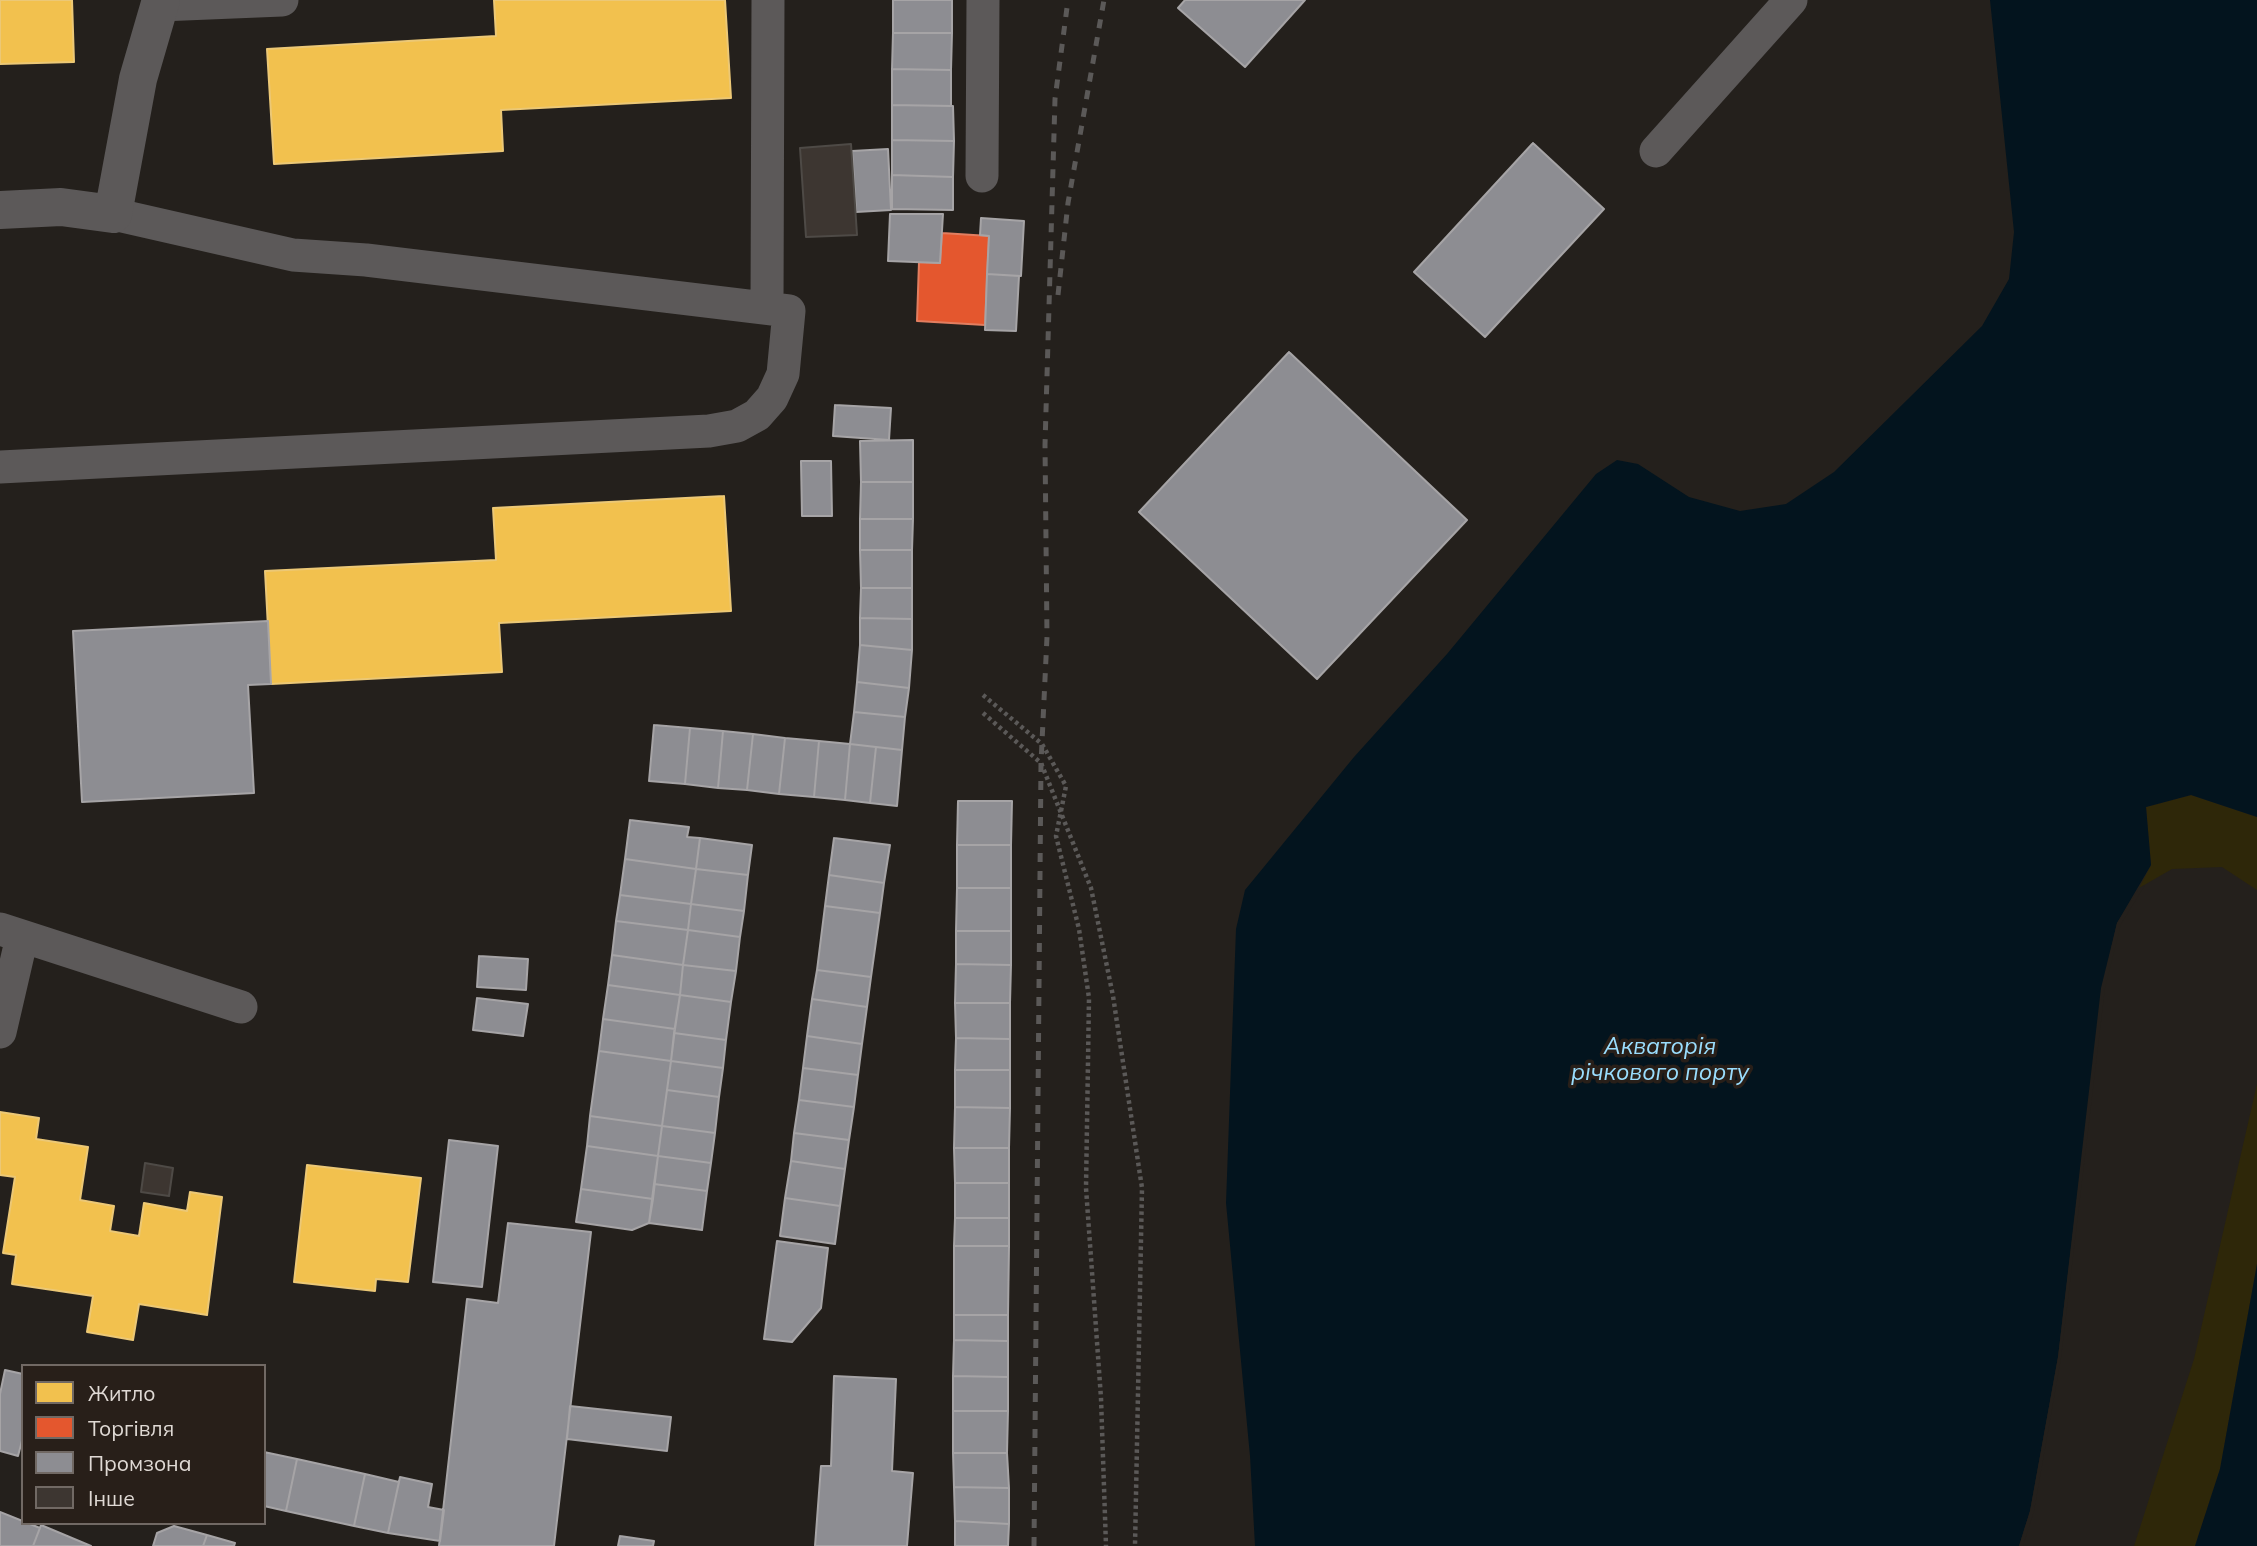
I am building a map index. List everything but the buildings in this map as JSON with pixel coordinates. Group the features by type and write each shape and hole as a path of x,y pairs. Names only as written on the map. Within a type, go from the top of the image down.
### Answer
{"street":[{"path":"0,210 61,207 113,214 138,79 161,3"}],"lane":[{"path":"161,3 282,0"},
{"path":"767,306 768,0"},
{"path":"982,176 983,0"},
{"path":"1656,151 1791,0"},
{"path":"0,467 680,433 737,426 757,415 772,398 783,374 789,310 293,255 113,214"},
{"path":"0,1032 11,933 241,1007"}],"path":[{"path":"983,695 1042,744 1054,760 1066,786 1056,836 1079,929 1089,998 1086,1188 1101,1398 1106,1546"},
{"path":"983,713 1041,763 1091,888 1113,996 1142,1188 1135,1546"}],"sand":[{"path":"2191,795 2257,817 2257,890 2222,867 2172,869 2139,888 2151,865 2146,807"},
{"path":"2257,1084 2257,1264 2220,1469 2195,1546 2134,1546 2194,1359"}],"water":[{"name":"Акваторія річкового порту","path":"1990,0 2257,0 2257,817 2191,795 2146,807 2151,865 2117,923 2102,988 2058,1357 2030,1511 2019,1546 1255,1546 1250,1456 1226,1203 1236,929 1245,890 1354,757 1447,654 1596,474 1617,460 1638,464 1689,497 1740,511 1786,504 1834,472 1982,326 2009,279 2014,232"},
{"path":"2257,1264 2257,1546 2195,1546 2220,1469"}],"pier":[{"path":"2145,885 2121,924 2105,988 2061,1358 2034,1511 2023,1546 2019,1546 2030,1511 2058,1357 2101,988 2117,923 2139,888"}],"railway":[{"path":"1034,1546 1041,763 1047,637 1045,445 1055,99 1068,0"},
{"path":"1058,295 1068,203 1104,0"}]}
